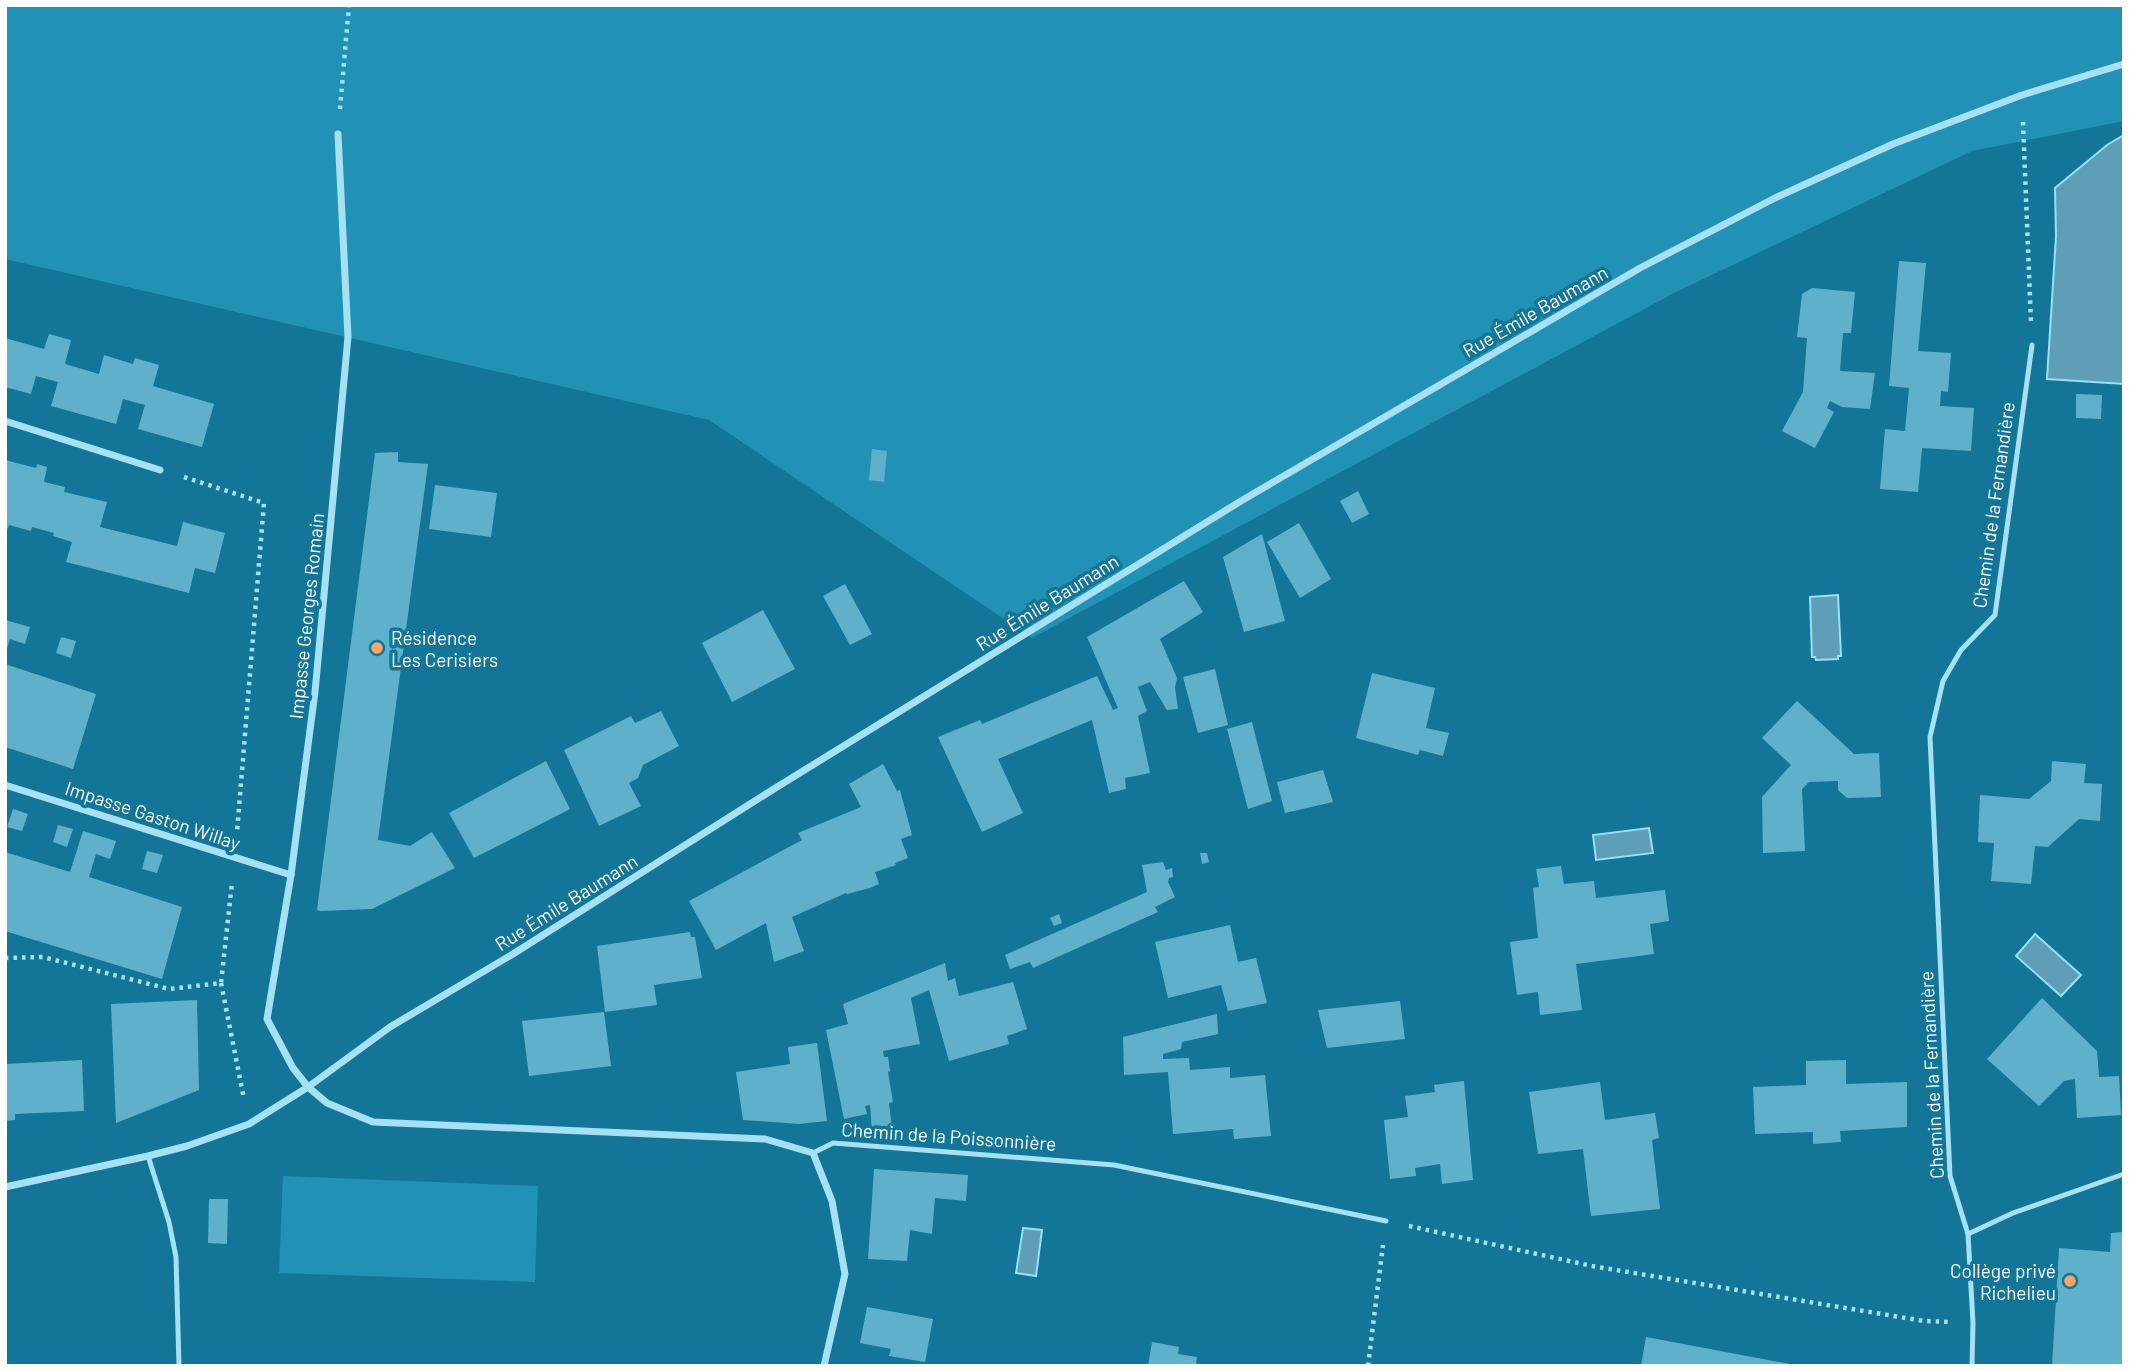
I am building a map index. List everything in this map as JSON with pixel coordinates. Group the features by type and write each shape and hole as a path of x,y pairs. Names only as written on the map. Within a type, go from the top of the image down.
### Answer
{"street":[{"name":"Rue Émile Baumann","path":"5,1186 148,1156 187,1146 249,1124 308,1087 390,1027 513,954 777,787 1194,530 1640,268 1775,198 1893,144 2022,95 2124,64"},
{"name":"Impasse Georges Romain","path":"308,1087 293,1068 267,1019 291,875 315,692 348,337 338,134"},
{"path":"5,421 160,470"},
{"name":"Impasse Gaston Willay","path":"5,785 291,875"},
{"path":"308,1087 327,1103 373,1122 765,1139 813,1153 832,1201 845,1274 824,1366"}],"lane":[{"name":"Chemin de la Fernandière","path":"1972,1366 1973,1323 1968,1234 1950,1176 1930,737 1943,681 1961,650 1995,615 2032,345"},
{"name":"Chemin de la Poissonnière","path":"813,1153 833,1143 1114,1165 1386,1221"},
{"path":"148,1156 169,1222 176,1256 179,1366"},
{"path":"1968,1234 2013,1213 2124,1174"}],"path":[{"path":"338,134 349,5"},
{"path":"2022,95 2032,345"},
{"path":"160,470 264,503 235,857 221,983 249,1124"},
{"path":"5,958 43,957 169,989 221,983"},
{"path":"1368,1366 1386,1221 1592,1266 1924,1321 1973,1323"}],"shaded area":[{"path":"5,5 2124,5 2124,121 1972,151 1676,292 1032,638 709,420 5,259"},
{"path":"2124,135 2124,384 2047,379 2056,236 2055,188 2107,145"},
{"path":"1838,595 1841,656 1838,656 1838,659 1816,660 1812,657 1810,597"},
{"path":"1649,828 1653,853 1596,860 1593,835"},
{"path":"2035,934 2081,975 2061,996 2016,956"},
{"path":"283,1176 538,1186 535,1282 279,1273"},
{"path":"1023,1228 1042,1230 1036,1276 1016,1273"}],"building":[{"path":"1899,261 1926,263 1918,351 1951,353 1948,392 1941,391 1940,406 1974,408 1971,451 1922,448 1918,492 1880,489 1885,429 1905,431 1909,388 1889,386"},
{"path":"1812,288 1855,292 1851,333 1843,333 1840,371 1875,373 1870,409 1842,407 1830,401 1827,408 1834,412 1815,448 1782,431 1803,392 1807,338 1797,337 1802,294"},
{"path":"49,334 71,340 65,364 99,374 104,355 133,364 135,358 159,365 153,386 214,404 202,447 138,429 145,405 123,399 116,424 51,406 58,382 36,376 31,394 5,387 5,338 44,349"},
{"path":"2076,394 2102,395 2101,419 2076,418"},
{"path":"872,449 887,451 884,482 869,480"},
{"name":"Résidence Les Cerisiers","path":"398,452 398,462 428,464 378,840 410,846 432,832 455,868 372,909 320,911 317,910 375,453"},
{"path":"5,460 36,468 37,464 47,467 44,482 65,487 64,492 107,502 100,527 177,546 183,522 225,533 215,573 195,568 189,593 66,562 72,542 53,536 54,533 9,525 5,535"},
{"path":"435,485 497,493 491,537 429,529"},
{"path":"1358,491 1369,514 1352,523 1340,501"},
{"path":"1299,523 1331,579 1300,598 1267,542"},
{"path":"1262,534 1285,621 1244,632 1223,557"},
{"path":"1184,581 1203,612 1160,639 1177,678 1175,687 1178,709 1167,710 1150,682 1138,687 1147,711 1138,716 1150,773 1125,778 1126,789 1109,793 1092,720 998,759 1023,813 982,832 938,737 980,720 982,724 1097,676 1113,710 1118,708 1087,637"},
{"path":"845,584 872,634 850,645 823,596"},
{"path":"763,610 795,669 732,702 702,643"},
{"path":"5,620 30,627 25,644 10,639 6,651"},
{"path":"61,637 76,641 71,658 56,653"},
{"path":"5,664 96,694 73,769 5,747"},
{"path":"1215,669 1228,725 1198,733 1183,677"},
{"path":"1372,673 1435,688 1426,728 1449,733 1443,756 1420,750 1418,755 1356,738"},
{"path":"1797,701 1854,754 1879,753 1881,797 1847,798 1838,790 1838,781 1809,782 1802,789 1805,851 1763,853 1762,797 1791,765 1762,738"},
{"path":"661,711 679,746 643,765 638,778 629,783 641,806 599,826 564,750 631,716 635,723"},
{"path":"1252,722 1272,801 1248,809 1227,729"},
{"path":"546,761 570,809 474,858 449,813"},
{"path":"2052,761 2086,764 2084,783 2102,784 2100,821 2079,819 2048,847 2035,846 2031,884 1991,881 1994,843 1978,842 1980,795 2029,799 2051,781"},
{"path":"883,764 897,791 900,790 912,835 901,839 908,858 875,872 879,884 846,893 792,917 804,951 774,962 766,923 716,950 689,901 802,840 798,833 861,807 849,784"},
{"path":"1323,770 1333,802 1285,813 1277,782"},
{"path":"13,809 28,814 22,831 7,827"},
{"path":"58,825 73,829 67,847 53,842"},
{"path":"83,831 116,841 110,859 96,854 89,877 182,907 162,979 5,931 5,852 70,872"},
{"path":"147,851 163,855 157,873 142,869"},
{"path":"1200,853 1207,853 1209,862 1202,864"},
{"path":"1163,862 1166,870 1172,868 1173,877 1169,878 1168,882 1175,897 1155,907 1158,912 1033,968 1030,962 1010,969 1005,955 1147,892 1142,865"},
{"path":"1561,866 1564,884 1594,881 1596,898 1665,890 1669,921 1650,924 1654,954 1576,964 1582,1010 1540,1015 1538,992 1517,995 1510,942 1538,938 1533,888 1539,887 1536,869"},
{"path":"1059,914 1062,923 1054,926 1050,918"},
{"path":"1230,925 1238,962 1256,958 1267,1003 1228,1011 1221,985 1168,998 1155,942"},
{"path":"690,932 691,937 695,937 702,978 654,985 657,1005 605,1012 597,946"},
{"path":"945,963 948,981 955,978 959,996 1013,982 1027,1029 1007,1036 1009,1044 949,1061 929,990 911,998 920,1044 883,1051 884,1057 888,1057 890,1071 893,1102 889,1103 892,1128 872,1131 870,1105 865,1106 867,1114 844,1119 826,1030 848,1024 843,1004"},
{"path":"2042,998 2097,1051 2099,1077 2119,1076 2121,1115 2077,1118 2075,1079 2064,1081 2039,1106 1987,1059"},
{"path":"197,1000 199,1090 116,1123 111,1004"},
{"path":"1400,1001 1405,1039 1327,1048 1318,1010"},
{"path":"604,1012 611,1066 529,1076 522,1021"},
{"path":"1217,1014 1218,1034 1182,1042 1181,1049 1163,1054 1163,1059 1189,1058 1190,1070 1230,1067 1230,1078 1265,1075 1271,1136 1234,1139 1233,1129 1173,1134 1168,1072 1124,1075 1123,1037"},
{"path":"817,1043 827,1121 799,1124 743,1120 736,1072 790,1064 788,1047"},
{"path":"82,1060 84,1111 15,1114 15,1120 5,1121 5,1064"},
{"path":"1846,1060 1846,1084 1907,1082 1907,1127 1840,1131 1841,1142 1813,1144 1813,1132 1755,1134 1753,1087 1806,1085 1806,1061"},
{"path":"1464,1081 1473,1180 1442,1184 1440,1164 1415,1168 1416,1176 1390,1179 1384,1120 1408,1117 1405,1096 1435,1092 1434,1085"},
{"path":"1600,1082 1605,1120 1655,1113 1659,1138 1652,1140 1660,1209 1591,1216 1583,1149 1538,1154 1529,1092"},
{"path":"874,1169 968,1175 966,1201 935,1198 932,1234 910,1230 907,1261 868,1259"},
{"path":"209,1199 228,1199 227,1244 208,1243"},
{"path":"2124,1232 2124,1366 2052,1366 2059,1248 2110,1252 2111,1233"},
{"path":"867,1307 933,1319 925,1362 889,1356 891,1349 860,1343"},
{"path":"1646,1337 1790,1364 1790,1366 1641,1366"},
{"path":"1152,1342 1179,1347 1178,1354 1197,1357 1196,1363 1202,1366 1148,1366"}],"place":[{"name":"Résidence Les Cerisiers","path":"377,648"},
{"name":"Collège privé Richelieu","path":"2070,1281"}]}
